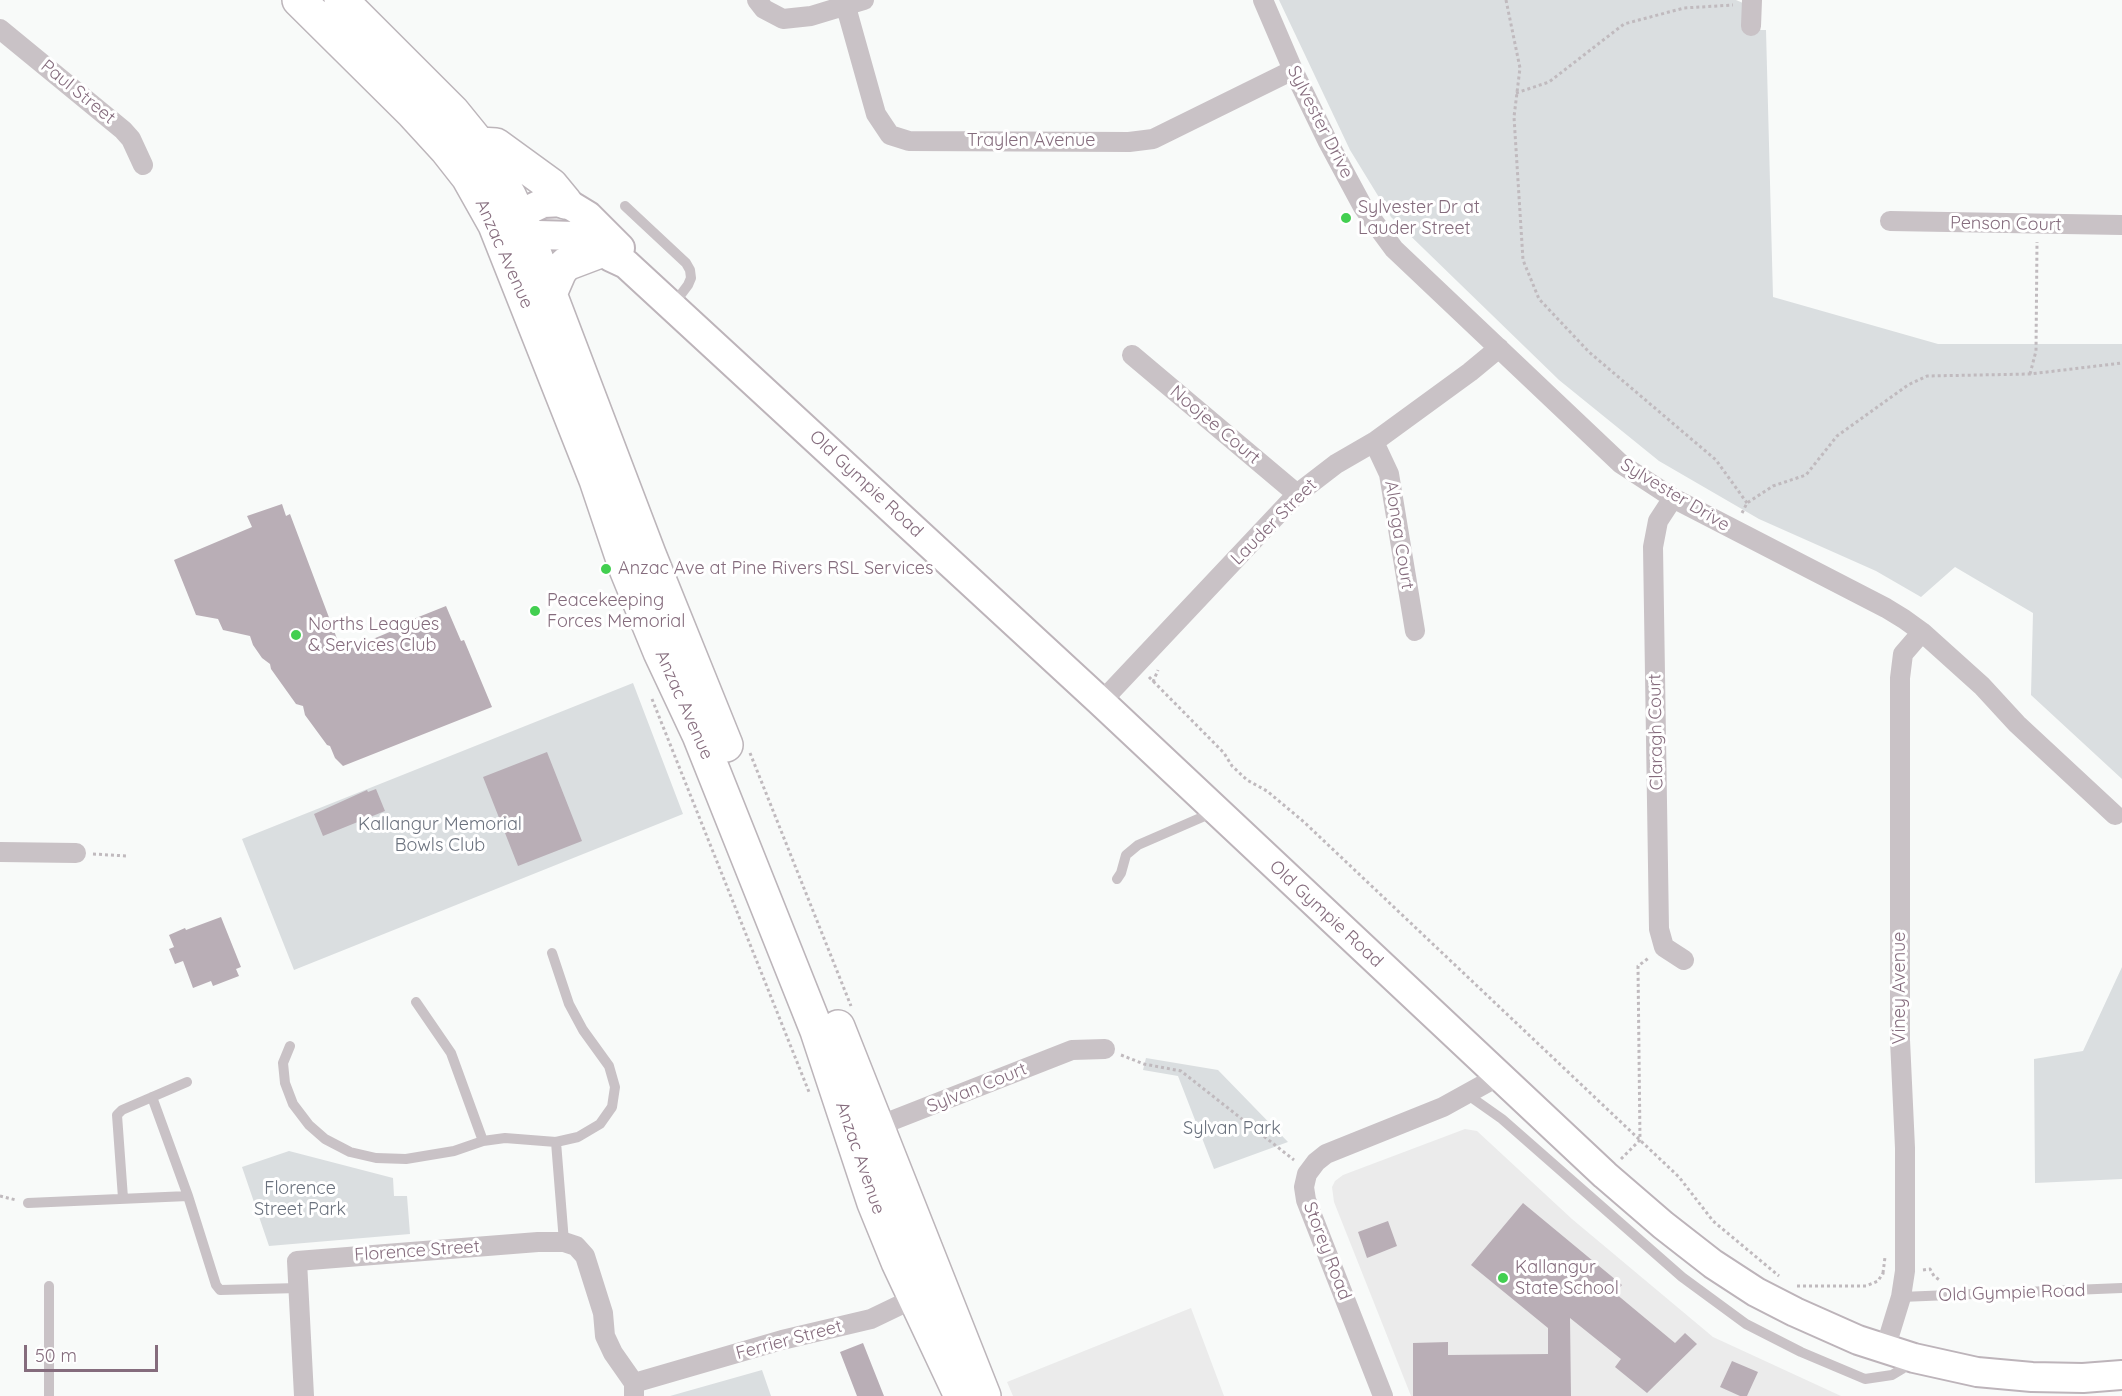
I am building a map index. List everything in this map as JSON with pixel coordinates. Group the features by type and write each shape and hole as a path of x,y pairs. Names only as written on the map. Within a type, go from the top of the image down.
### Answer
{"highway":[{"name":"Anzac Avenue","path":"298,0 413,113 446,149 511,230 550,294 672,647 928,1291 961,1396"},
{"name":"Anzac Avenue","path":"341,0 440,99 479,144 504,185 511,230 626,569 672,647"},
{"path":"479,144 496,145 551,185 565,202"},
{"path":"550,294 560,271 566,264 615,257"},
{"name":"Anzac Avenue","path":"928,1291 984,1396"}],"main road":[{"path":"511,230 543,203 565,202"},
{"name":"Old Gympie Road","path":"565,202 588,216 620,246 615,257"},
{"name":"Old Gympie Road","path":"511,230 576,236 590,241 615,257 673,305 1101,702 1498,1076 1663,1225 1705,1275 1775,1303 1897,1360 2022,1377 2084,1378 2122,1375"}],"street":[{"path":"757,0 764,9 783,19 811,16 855,3"},
{"name":"Sylvester Drive","path":"1263,0 1293,70 1363,207 1394,249 1621,464 1673,498 1886,608 1922,632 1982,686 2017,724 2115,815"},
{"name":"Traylen Avenue","path":"855,3 876,114 890,135 909,141 1129,142 1153,139 1293,70"},
{"name":"Paul Street","path":"0,29 123,130 131,139 143,165"},
{"name":"Penson Court","path":"1890,221 2122,225"},
{"name":"Lauder Street","path":"1101,702 1297,495 1336,464 1374,442 1499,348"},
{"name":"Noojee Court","path":"1132,356 1297,495"},
{"name":"Alonga Court","path":"1374,442 1389,474 1415,631"},
{"name":"Claragh Court","path":"1664,947 1659,929 1653,547 1658,521 1673,498"},
{"name":"Viney Avenue","path":"1897,1360 1905,1271 1905,1148 1900,1040 1900,678 1903,654 1922,632"},
{"path":"0,852 76,853"},
{"path":"1664,947 1684,960"},
{"name":"Sylvan Court","path":"864,1131 1072,1050 1105,1049"},
{"path":"1307,1174 1326,1154 1434,1111 1468,1095 1498,1076"},
{"name":"Storey Road","path":"1307,1174 1304,1187 1306,1200 1383,1396"},
{"path":"564,1242 576,1246 585,1256 603,1313 605,1336 634,1390"},
{"name":"Florence Street","path":"299,1288 297,1260 564,1242"},
{"path":"299,1288 304,1396"},
{"name":"Ferrier Street","path":"634,1390 782,1340 871,1319 928,1291"}],"lane":[{"path":"625,206 686,263 690,270 691,278 688,285 673,305"},
{"path":"1117,879 1126,855 1138,845 1217,811"},
{"path":"290,1046 283,1063 285,1083 294,1104 309,1125 325,1139 350,1152 376,1158 406,1159 453,1151 483,1141 505,1138 556,1142 578,1137 600,1124 612,1107 615,1087 609,1066 569,1004 552,953"},
{"path":"416,1002 451,1053 483,1141"},
{"path":"123,1198 117,1115 122,1110 187,1082"},
{"path":"1468,1095 1502,1119 1642,1242 1705,1275"},
{"path":"152,1097 188,1196 216,1285 220,1290 299,1288"},
{"path":"556,1142 564,1242"},
{"path":"28,1203 188,1196"},
{"path":"49,1286 49,1396"},
{"name":"Old Gympie Road","path":"1901,1297 2122,1288"}],"path":[{"path":"1506,0 1520,68 1514,117 1522,260 1539,299 1589,352 1716,460 1747,503"},
{"path":"1516,93 1549,82 1624,24 1684,8 1733,5 1751,12"},
{"path":"2030,374 2036,351 2037,225"},
{"path":"1734,531 1747,503 1773,486 1806,476 1837,436 1908,385 1926,376 2030,374 2122,363"},
{"path":"1136,664 1224,753 1232,766 1247,780 1267,791 1304,822 1689,1187 1713,1221 1785,1282"},
{"path":"1153,682 1162,664"},
{"path":"650,693 809,1092"},
{"path":"76,853 127,855"},
{"path":"1605,1175 1640,1140 1638,966 1664,947"},
{"path":"1105,1049 1144,1064 1181,1071 1288,1153 1307,1174"},
{"path":"1793,1285 1812,1288 1866,1286 1878,1281 1883,1273 1930,1269 1939,1280 1949,1282"}],"shaded area":[{"name":"Kallangur State School","path":"1465,1129 1477,1131 1572,1219 1713,1337 1841,1396 1411,1396 1334,1202 1332,1187 1335,1181 1343,1175"},
{"path":"1191,1308 1224,1396 1013,1396 1007,1382"}],"green space":[{"path":"1279,0 1736,0 1743,3 1743,30 1766,30 1773,297 1938,344 2122,344 2122,779 2031,695 2033,613 1955,567 1921,597 1876,571 1759,519 1659,461 1559,380 1391,217 1350,150"},
{"name":"Kallangur Memorial Bowls Club","path":"633,683 683,814 294,970 242,839"},
{"path":"2122,967 2122,1179 2035,1183 2034,1059 2083,1051"},
{"name":"Sylvan Park","path":"1146,1058 1218,1070 1288,1142 1214,1169 1178,1076 1143,1070"},
{"name":"Florence Street Park","path":"289,1151 393,1178 394,1196 407,1196 410,1234 269,1246 242,1167"},
{"path":"762,1370 771,1396 670,1396"}],"building":[{"name":"Norths Leagues & Services Club","path":"282,504 286,516 290,514 342,652 392,631 391,628 446,606 461,641 464,640 492,707 343,766 305,715 303,706 296,704 271,669 270,664 262,658 250,636 223,630 218,619 196,615 174,560 252,527 247,516"},
{"path":"547,752 582,841 518,866 483,777"},
{"path":"376,789 385,811 323,836 314,814 367,790 368,792"},
{"path":"221,917 241,967 236,969 239,976 213,986 211,981 193,988 183,961 175,964 169,949 174,947 169,935"},
{"path":"1523,1203 1622,1285 1615,1293 1675,1343 1685,1333 1697,1344 1647,1393 1615,1367 1621,1359 1570,1318 1571,1396 1413,1396 1413,1343 1448,1342 1448,1355 1548,1354 1548,1328 1471,1265"},
{"path":"1388,1221 1397,1246 1367,1258 1358,1232"},
{"path":"863,1343 884,1396 857,1396 840,1352"},
{"path":"1732,1361 1758,1372 1747,1396 1740,1396 1720,1387"}],"place":[{"name":"Sylvester Dr at Lauder Street","path":"1346,218"},
{"name":"Anzac Ave at Pine Rivers RSL Services","path":"606,569"},
{"name":"Peacekeeping Forces Memorial","path":"535,611"},
{"name":"Norths Leagues & Services Club","path":"296,635"},
{"name":"Kallangur State School","path":"1503,1278"}]}
